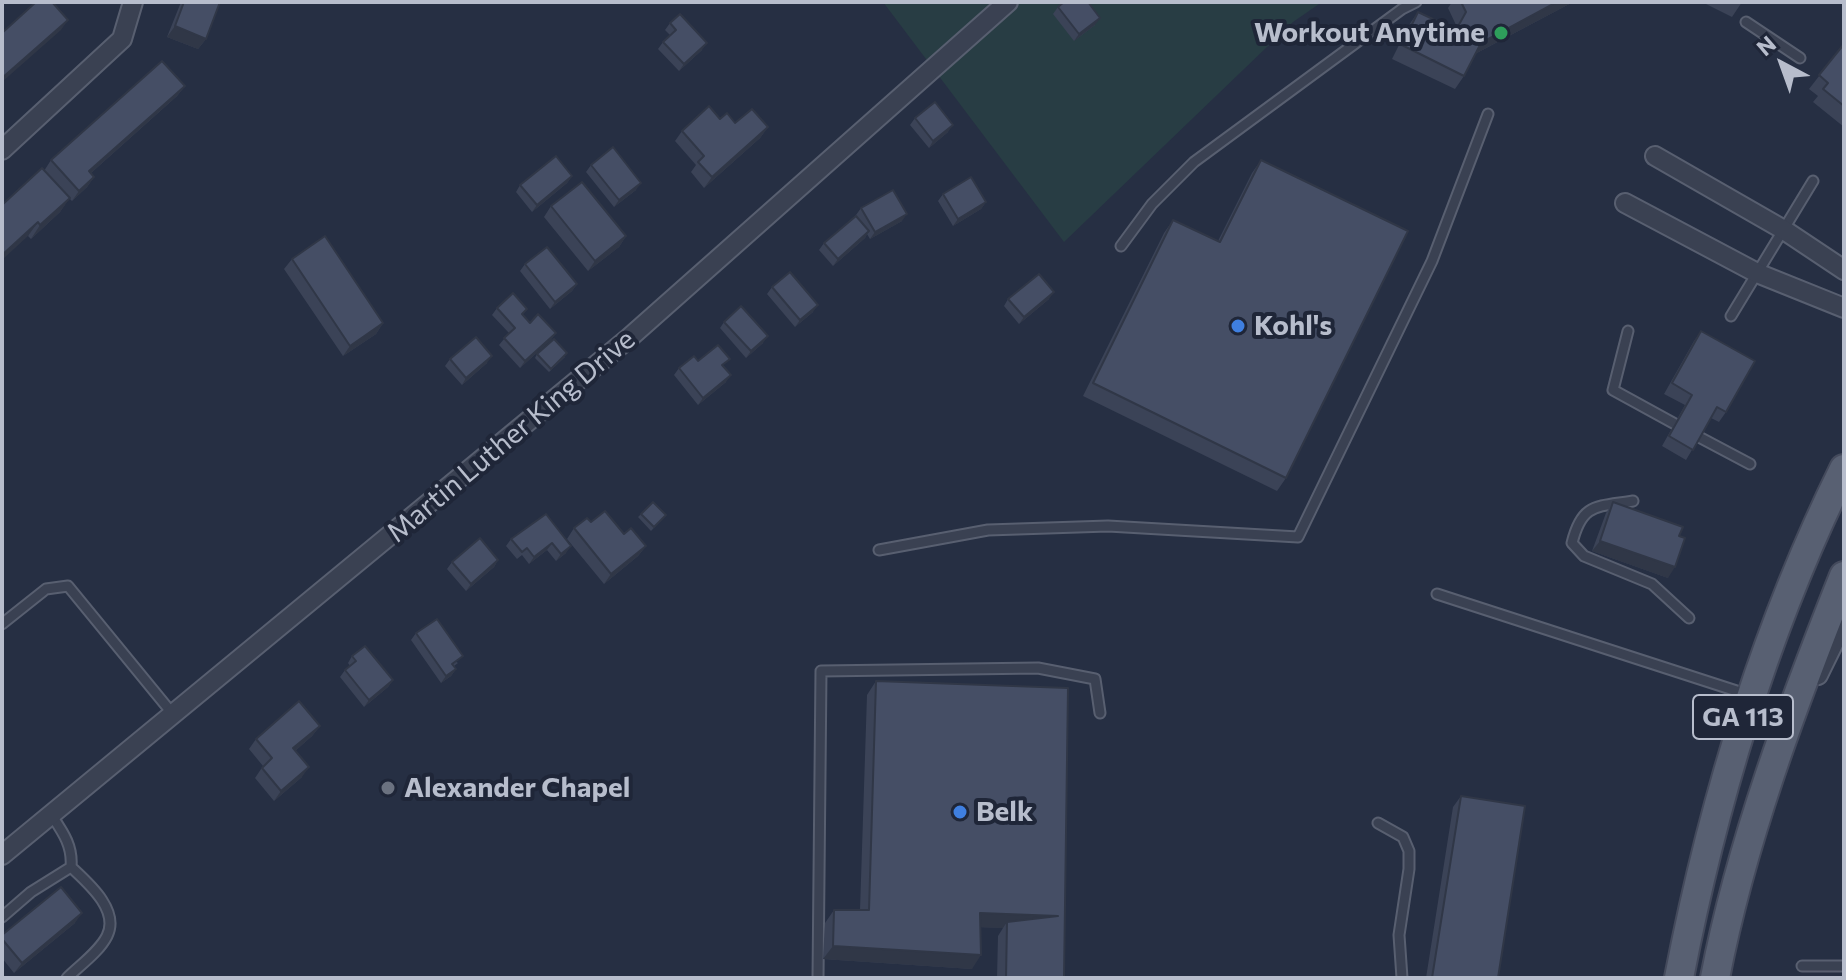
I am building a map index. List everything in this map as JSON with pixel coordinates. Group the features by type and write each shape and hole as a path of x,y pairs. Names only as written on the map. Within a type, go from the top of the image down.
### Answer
{"main road":[{"name":"GA 113","path":"1679,978 1709,833 1750,696 1797,570 1844,469"},
{"name":"GA 113","path":"1715,978 1727,914 1793,709 1844,576"}],"street":[{"path":"2,150 122,39 133,2"},
{"name":"Martin Luther King Drive","path":"2,855 629,338 1008,2"},
{"path":"1655,156 1784,230 1844,270"},
{"path":"1625,203 1757,273 1844,308"},
{"path":"1793,709 1802,710 1844,622"}],"lane":[{"path":"1121,246 1152,204 1194,162 1402,9 1416,2"},
{"path":"1746,22 1800,58"},
{"path":"879,550 988,530 1108,526 1298,537 1432,261 1488,114"},
{"path":"1731,316 1813,181"},
{"path":"1628,331 1613,390 1675,424"},
{"path":"1699,437 1750,464"},
{"path":"1633,501 1595,507 1577,521 1572,543 1584,556 1652,584 1689,618"},
{"path":"2,624 46,589 68,586 172,713"},
{"path":"1437,594 1750,696"},
{"path":"818,978 821,671 1038,668 1095,679 1100,713"},
{"path":"50,813 67,838 71,867 93,887 106,908 109,920 108,935 67,978"},
{"path":"1378,823 1403,837 1409,851 1399,935 1402,978"},
{"path":"2,917 31,892 71,867"},
{"path":"1802,966 1844,966"}],"shaded area":[{"path":"883,2 1322,2 1293,22 1064,242"}],"building":[{"path":"36,2 52,2 68,20 2,78 2,33"},
{"path":"184,2 220,2 206,39 175,26"},
{"path":"1064,2 1088,2 1100,18 1079,34 1058,7"},
{"path":"1461,2 1557,2 1481,43 1464,76 1402,45 1418,12 1456,30 1466,12"},
{"path":"680,14 707,43 684,64 663,42 676,30 670,23"},
{"path":"1844,44 1844,106 1823,89 1828,83 1819,75"},
{"path":"162,61 185,86 89,171 94,177 79,191 51,160"},
{"path":"935,102 953,125 933,141 915,118"},
{"path":"709,106 720,119 727,113 735,123 752,109 768,127 712,177 698,162 704,156 682,131"},
{"path":"613,147 641,183 619,200 591,165"},
{"path":"556,156 572,176 537,205 520,185"},
{"name":"Kohl's","path":"1261,160 1408,231 1286,478 1093,383 1173,220 1220,242"},
{"path":"42,168 70,198 2,255 2,205"},
{"path":"971,177 986,202 958,219 943,194"},
{"path":"582,182 626,236 595,261 551,206"},
{"path":"893,190 907,214 875,232 861,208"},
{"path":"856,216 869,231 838,259 824,243"},
{"path":"325,236 383,323 350,346 292,259"},
{"path":"547,247 577,284 555,302 525,264"},
{"path":"790,272 818,305 800,320 772,287"},
{"path":"1039,274 1054,292 1024,317 1008,299"},
{"path":"513,293 527,309 522,314 530,323 538,314 556,333 525,361 504,338 515,328 497,308"},
{"path":"741,306 768,336 751,351 724,322"},
{"path":"1701,331 1755,361 1726,412 1717,407 1693,450 1669,436 1692,395 1672,383"},
{"path":"476,337 492,356 466,378 450,359"},
{"path":"554,339 567,353 551,369 537,354"},
{"path":"718,345 730,359 722,365 731,375 703,398 679,368 694,356 698,361"},
{"path":"653,502 666,515 654,527 641,514"},
{"path":"1613,502 1683,527 1679,536 1685,538 1675,567 1600,541"},
{"path":"605,511 624,534 631,528 646,546 611,574 574,528 587,518 591,522"},
{"path":"546,514 571,546 561,554 552,543 534,557 527,548 522,552 511,539"},
{"path":"480,538 498,560 471,584 452,562"},
{"path":"437,619 463,656 452,664 456,669 446,676 416,633"},
{"path":"365,646 393,680 369,700 345,670 356,661 352,656"},
{"name":"Belk","path":"876,681 1068,688 1064,978 1006,978 1007,922 1058,916 980,913 981,955 833,946 834,910 869,910"},
{"path":"299,701 320,726 293,748 309,767 281,791 262,768 272,758 256,739"},
{"path":"1461,796 1525,806 1498,978 1432,978"},
{"path":"61,887 82,913 22,963 2,935"}],"place":[{"name":"Workout Anytime","path":"1501,33"},
{"name":"Kohl's","path":"1238,326"},
{"name":"Alexander Chapel","path":"388,788"},
{"name":"Belk","path":"960,812"}]}
